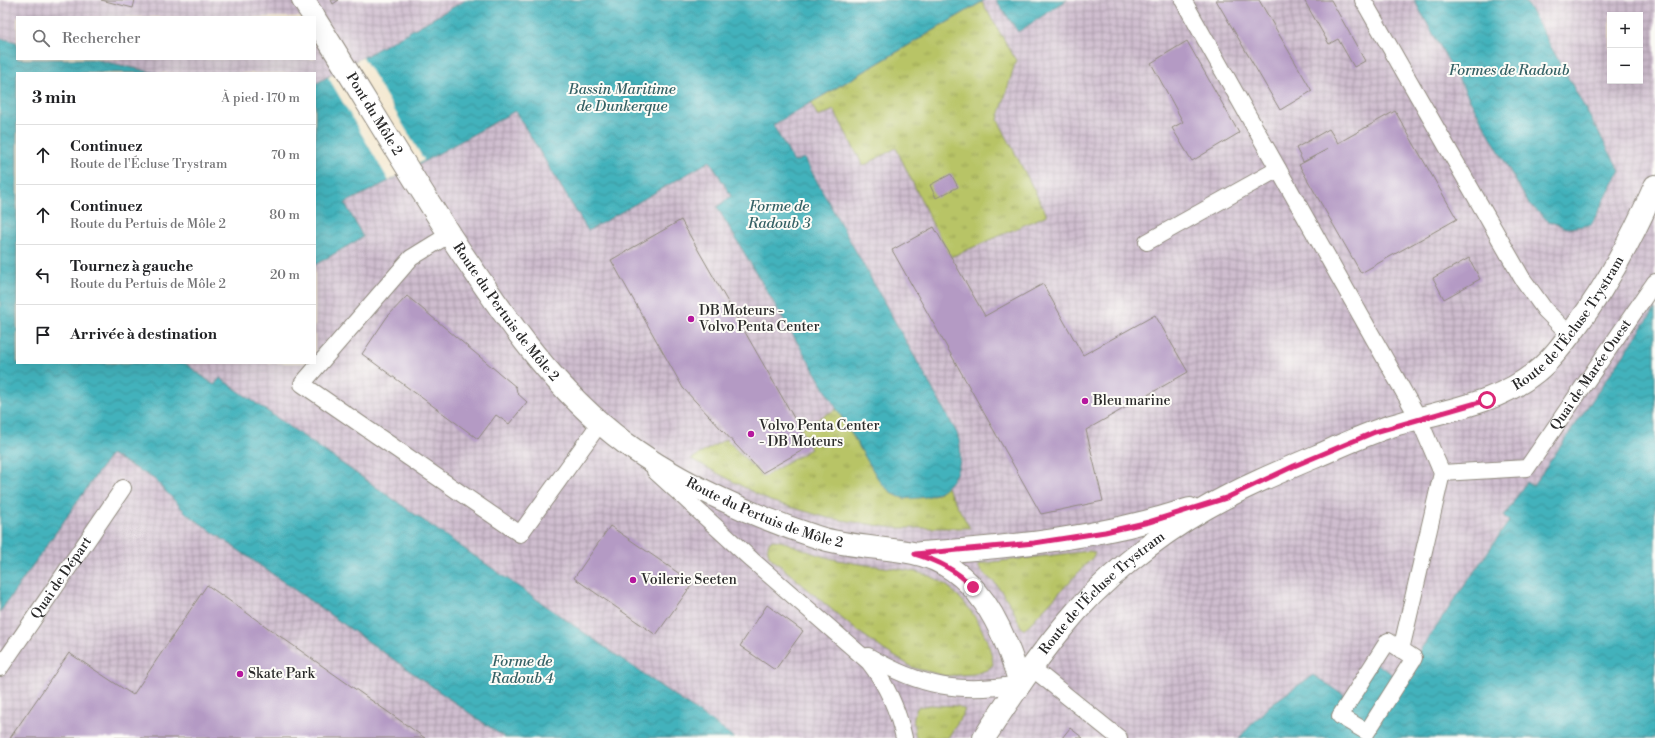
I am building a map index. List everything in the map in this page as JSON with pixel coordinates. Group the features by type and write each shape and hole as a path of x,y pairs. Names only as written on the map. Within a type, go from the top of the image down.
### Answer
{"street":[{"name":"Pont du Môle 2","path":"303,0 313,16"},
{"name":"Pont du Môle 2","path":"316,21 432,207"},
{"name":"Route de l'Écluse Trystram","path":"984,738 1026,676 1064,625 1097,591 1162,537 1205,509 1288,469 1375,432 1471,406 1504,393 1540,369 1570,335 1594,302 1618,264 1655,186"},
{"name":"Route du Pertuis de Môle 2","path":"432,207 501,310 534,355 557,382 600,423 624,442 651,460 732,504 781,524 820,538 842,543 915,554 931,558 955,571 973,587 981,597 997,622 1026,676"},
{"name":"Route du Pertuis de Môle 2","path":"915,554 1008,547 1105,532 1149,522 1226,498"}],"lane":[{"path":"1183,0 1419,419 1442,473 1402,650"},
{"path":"1363,0 1522,278 1545,310 1570,335"},
{"path":"1146,242 1278,169"},
{"path":"450,234 411,258 302,384 520,534 600,423"},
{"name":"Quai de Marée Ouest","path":"1442,473 1528,468 1655,282"},
{"name":"Route du Pertuis de Môle 2","path":"624,442 752,560 855,648 869,662 879,675 896,709 904,738"},
{"name":"Quai de Départ","path":"0,668 123,488"},
{"path":"1388,641 1402,650 1414,658 1367,732 1340,716 1388,641"},
{"name":"Route du Pertuis de Môle 2","path":"855,648 904,675 940,686 977,689 1026,676"},
{"path":"1026,676 1119,738"}],"shaded area":[{"path":"0,0 466,0 316,83 316,72 152,72 98,60 316,60 316,16 16,16 16,42 0,38"},
{"path":"985,0 996,0 1018,31 1067,0 1655,0 1655,309 1533,487 1526,482 1504,517 1509,520 1401,679 1351,699 1270,705 1239,738 0,738 0,612 110,454 177,364 316,364 316,264 363,237 345,203 389,181 515,111 710,161"}],"green space":[{"path":"982,2 1016,60 998,120 1047,215 951,257 934,227 896,148 863,166 834,110 818,117 811,103"},
{"path":"837,409 880,482 893,494 905,499 938,494 946,486 970,528 895,528 828,518 770,501 691,459 726,439 763,477 811,449 800,428"},
{"path":"773,540 834,559 909,571 930,576 951,589 974,615 988,643 993,665 987,670 974,674 945,676 914,668 884,650 851,626 770,557 768,546 769,542"},
{"path":"1090,551 1095,553 1093,557 1024,630 1020,625 1012,607 997,585 981,571 978,565 984,563"},
{"path":"930,705 958,706 965,710 948,738 916,738 914,714 918,707"}],"water":[{"name":"Bassin Maritime de Dunkerque","path":"466,0 985,0 773,125 794,162 804,158 957,433 960,444 960,456 959,466 955,476 949,484 940,491 930,496 918,498 899,497 880,482 717,207 731,196 710,161 588,231 515,111 389,181 345,203 363,237 316,264 316,83"},
{"path":"996,0 1067,0 1018,32"},
{"name":"Formes de Radoub","path":"1414,0 1525,0 1620,171 1591,225 1567,228 1548,221 1528,203"},
{"name":"Forme de Radoub 4","path":"0,38 16,42 16,60 98,60 152,72 16,72 16,364 186,364 214,385 220,378 735,738 505,738 187,514 154,479 111,454 0,612"},
{"path":"1655,309 1655,738 1239,738 1270,705 1313,675 1351,699 1374,662 1400,679 1509,521 1504,517 1526,482 1533,486"}],"pier":[{"path":"363,57 424,160 389,181 328,77"}],"building":[{"path":"101,0 135,0 133,8"},
{"path":"331,0 339,0 333,4"},
{"path":"1216,0 1259,0 1312,91 1280,110"},
{"path":"1304,0 1331,0 1365,61 1354,67 1338,39 1329,44"},
{"path":"1187,41 1239,133 1192,161 1172,128 1183,122 1151,63"},
{"path":"1395,111 1457,219 1361,273 1299,165 1328,149 1303,162 1296,148 1329,129 1338,143"},
{"path":"951,174 958,187 936,198 930,185"},
{"name":"DB Moteurs - Volvo Penta Center","path":"681,220 810,446 762,473 683,388 611,260"},
{"path":"934,227 985,316 1043,284 1083,355 1155,315 1188,372 1086,430 1103,501 1041,514 892,250"},
{"path":"1469,258 1480,279 1444,299 1433,278"},
{"path":"407,296 516,387 517,393 527,402 509,424 496,415 478,439 362,354 387,317"},
{"name":"Voilerie Seeten","path":"610,526 693,583 656,635 574,578"},
{"name":"Skate Park","path":"207,585 425,738 10,738 69,653 133,695"},
{"path":"767,605 803,631 775,670 740,646"},
{"path":"1070,728 1083,738 1062,738"}],"place":[{"name":"DB Moteurs - Volvo Penta Center","path":"691,319"},
{"name":"Bleu marine","path":"1085,401"},
{"name":"Volvo Penta Center - DB Moteurs","path":"751,434"},
{"name":"Voilerie Seeten","path":"633,580"},
{"name":"Skate Park","path":"240,674"}],"route":[{"path":"973,587 955,571 942,563 931,558 915,554 1008,547 1084,536 1149,522 1226,498 1294,466 1394,425 1471,406 1487,400"}],"water label":[{"name":"Forme de Radoub 3","path":"779,214"}]}
